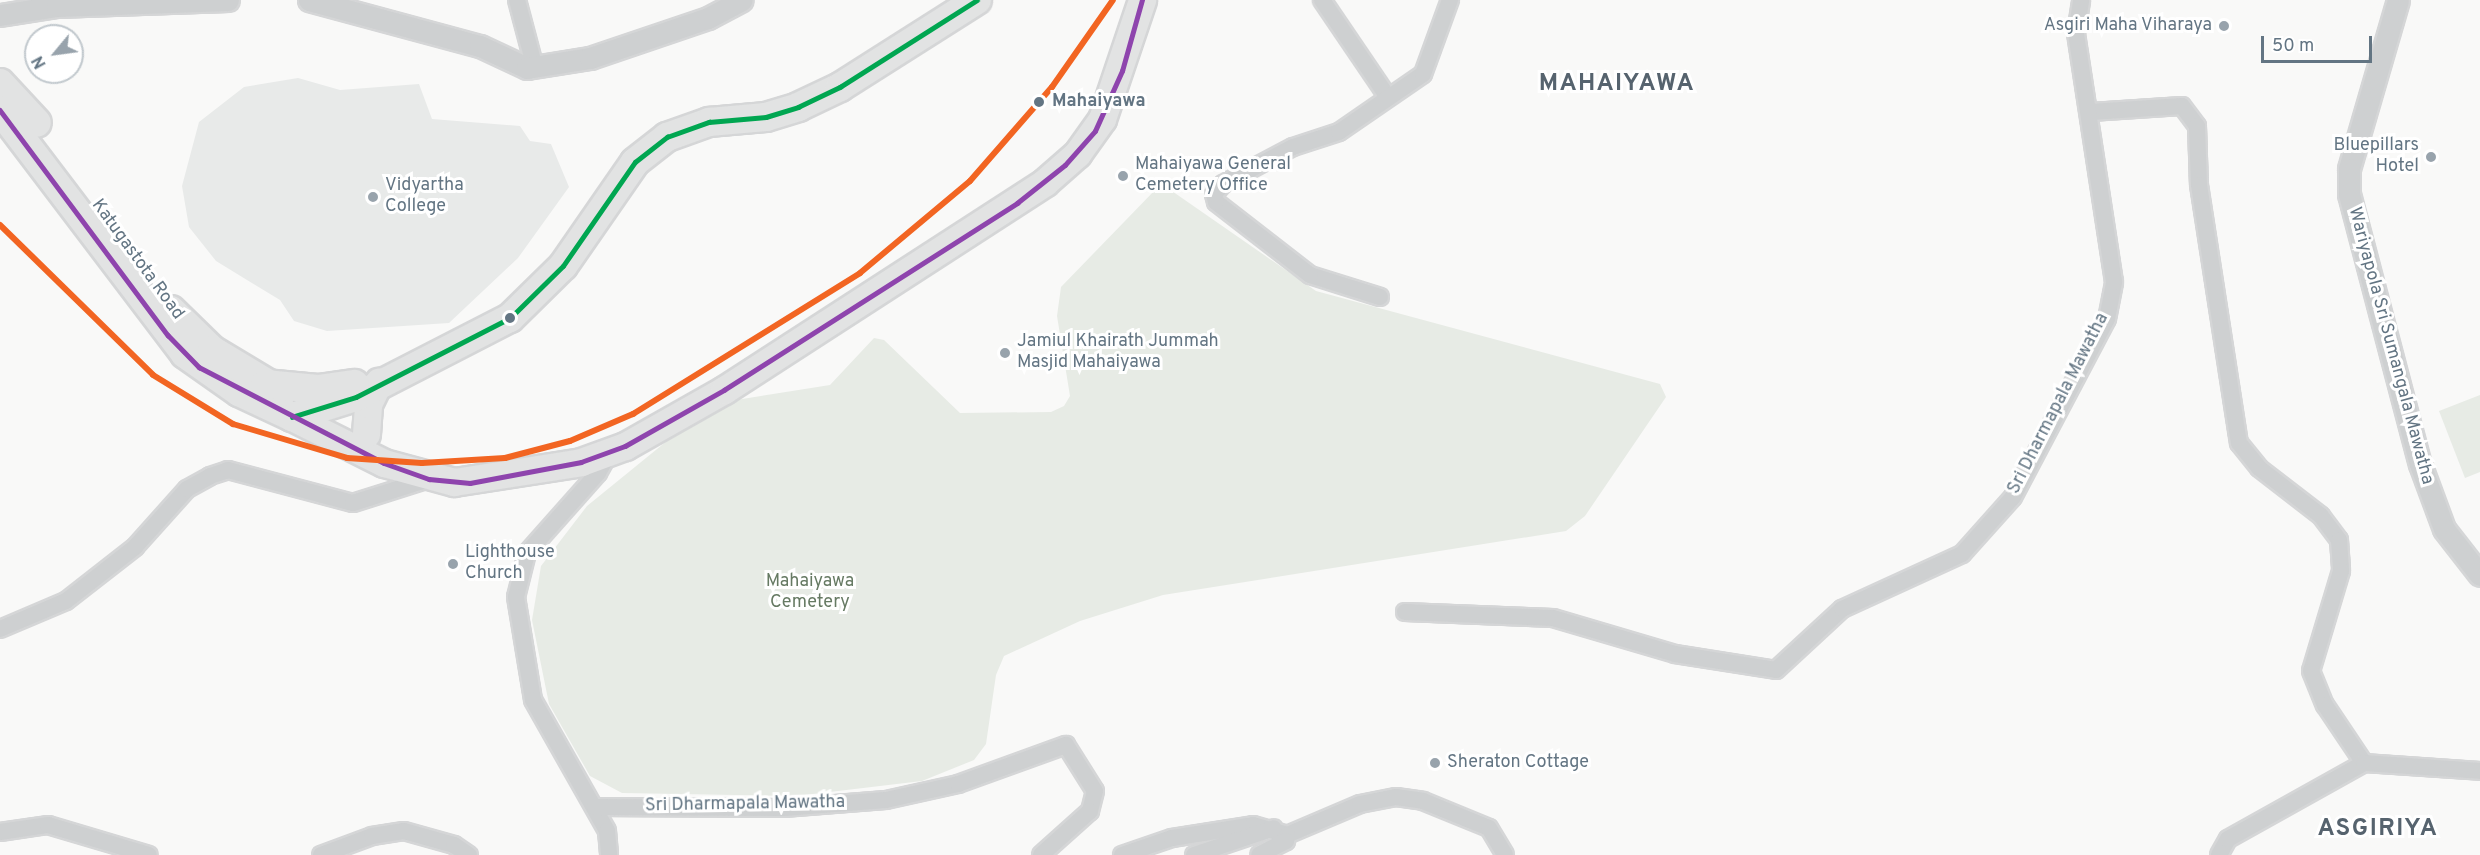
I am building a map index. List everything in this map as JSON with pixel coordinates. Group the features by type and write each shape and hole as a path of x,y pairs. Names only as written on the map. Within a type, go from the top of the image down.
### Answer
{"highway":[{"path":"305,413 356,397 379,381 477,338 528,303 580,243 635,162 654,146 709,122 766,117 808,102 977,0"},
{"name":"Katugastota Road","path":"0,83 44,132 182,323 305,413"},
{"name":"Katugastota Road","path":"0,110 185,354 239,393 305,413"},
{"path":"265,384 318,389 379,381"}],"main road":[{"path":"305,413 429,479 470,483 609,453 724,390 1045,182 1077,154 1102,119 1142,0"},
{"path":"366,434 368,404 379,381"},
{"path":"305,413 366,434 440,468 507,475"}],"street":[{"path":"0,15 57,6 228,0"},
{"path":"309,0 398,21 535,68 590,58 708,18 742,0"},
{"path":"517,0 535,68"},
{"path":"1322,0 1388,97"},
{"path":"1380,297 1310,275 1216,202 1214,194 1223,184 1293,147 1339,132 1431,63 1450,0"},
{"name":"Sri Dharmapala Mawatha","path":"1405,612 1553,618 1675,654 1776,670 1842,609 1962,554 2013,497 2107,319 2114,282 2091,112 2076,33 2081,0"},
{"name":"Wariyapola Sri Sumangala Mawatha","path":"2398,0 2349,169 2349,194 2420,464 2444,529 2480,575"},
{"path":"2091,112 2182,106 2197,126 2201,196 2240,443 2259,468 2321,516 2339,540 2341,571 2311,671 2325,705 2364,763"},
{"path":"609,453 598,473 527,553 516,597 533,700 561,756 595,807 607,831 609,855"},
{"path":"0,629 66,601 135,547 187,489 210,476 228,470 353,503 429,479"},
{"name":"Sri Dharmapala Mawatha","path":"595,807 784,808 886,800 958,784 1066,745 1095,791 1090,811 1041,855"},
{"path":"2219,855 2228,839 2364,763 2480,771"},
{"path":"1194,855 1281,831 1360,804 1396,797 1423,801 1489,828 1505,855"},
{"path":"0,832 48,825 149,855"},
{"path":"1122,855 1172,838 1253,825 1281,831"},
{"path":"318,854 372,836 404,831 418,837 454,845 469,855"},
{"path":"1259,855 1286,841 1281,831"},
{"path":"418,837 444,855"}],"shaded area":[{"name":"Vidyartha College","path":"298,78 340,90 419,84 432,119 520,126 530,141 551,144 569,187 518,258 449,323 327,331 294,321 280,300 216,261 189,227 182,186 199,122 244,87"}],"green space":[{"name":"Mahaiyawa Cemetery","path":"1156,189 1169,189 1316,291 1660,384 1666,397 1585,516 1566,531 1163,595 1080,621 1004,656 996,675 986,744 974,760 922,781 796,796 622,793 590,776 549,704 532,620 541,566 587,506 689,423 736,400 830,385 874,338 884,340 960,413 1051,412 1064,406 1070,396 1057,316 1061,287"},
{"path":"2480,395 2480,472 2465,478 2439,411"}],"transit line":[{"path":"292,417 356,397 510,318 563,266 635,162 667,137 709,122 766,117 798,107 840,87 977,0"},
{"path":"0,225 153,375 233,424 347,458 422,463 505,458 570,441 633,414 860,273 970,181 1052,87 1113,0"},
{"path":"0,110 168,335 199,367 384,463 429,479 470,483 581,462 625,446 724,390 1017,203 1065,165 1095,131 1122,71 1142,0"}],"place":[{"name":"Asgiri Maha Viharaya","path":"2224,26"},
{"name":"Mahaiyawa","path":"1039,102"},
{"name":"Bluepillars Hotel","path":"2431,157"},
{"name":"Mahaiyawa General Cemetery Office","path":"1123,176"},
{"name":"Vidyartha College","path":"373,197"},
{"name":"Jamiul Khairath Jummah Masjid Mahaiyawa","path":"1005,353"},
{"name":"Lighthouse Church","path":"453,564"},
{"name":"Sheraton Cottage","path":"1435,763"}],"district":[{"name":"MAHAIYAWA","path":"1617,85"},
{"name":"ASGIRIYA","path":"2378,830"}]}
